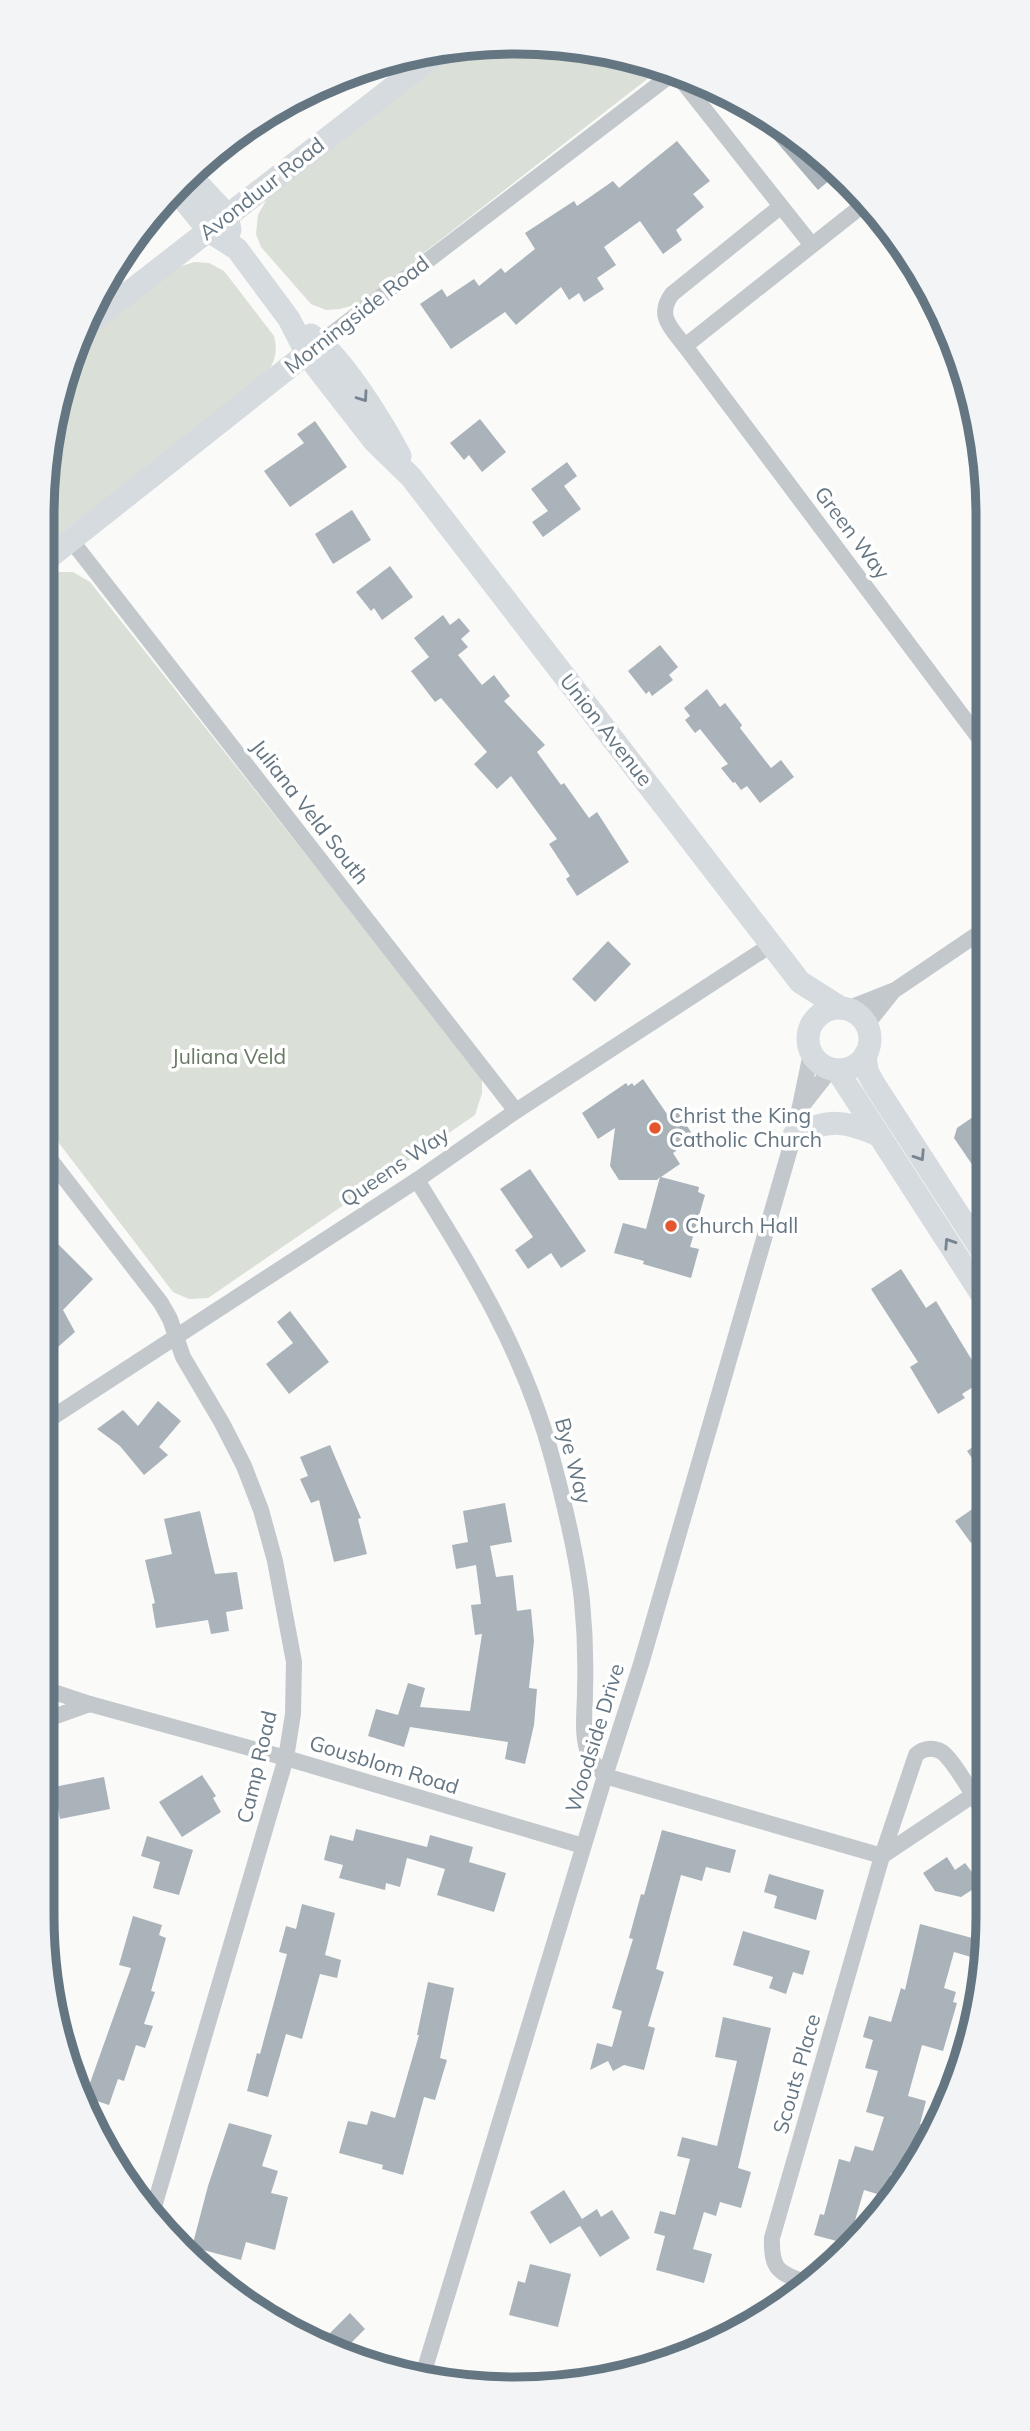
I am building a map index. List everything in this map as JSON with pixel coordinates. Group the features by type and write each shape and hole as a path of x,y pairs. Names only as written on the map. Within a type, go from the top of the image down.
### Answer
{"street":[{"name":"Avonduur Road","path":"100,315 424,63"},
{"name":"Morningside Road","path":"54,553 314,348 666,80"},
{"path":"688,88 811,244"},
{"path":"197,182 227,215"},
{"path":"182,197 209,231"},
{"name":"Green Way","path":"780,207 672,294 666,303 664,314 668,324 976,734"},
{"path":"685,346 858,208"},
{"name":"Union Avenue","path":"227,215 234,246"},
{"name":"Union Avenue","path":"209,231 234,246 314,348 374,441 411,477 800,982 844,1008"},
{"name":"Juliana Veld South","path":"71,540 516,1111"},
{"path":"976,935 895,990 844,1008 823,1012 811,1025 808,1039 811,1053 818,1062 834,1069 976,1286"},
{"name":"Queens Way","path":"54,1416 771,945"},
{"name":"Union Avenue","path":"800,982 811,1025"},
{"path":"866,1024 895,990"},
{"path":"844,1008 861,1017 866,1024 870,1037 865,1055 869,1077 976,1242"},
{"name":"Woodside Drive","path":"425,2368 604,1776 641,1664 794,1135 811,1053"},
{"path":"834,1069 855,1065 865,1055"},
{"name":"Woodside Drive","path":"801,1108 834,1069"},
{"path":"794,1135 835,1122 856,1125 878,1135"},
{"path":"878,1135 899,1124"},
{"name":"Camp Road","path":"54,1165 161,1303 183,1357 244,1466 261,1510 275,1561 294,1662 293,1714 286,1758 156,2204"},
{"name":"Bye Way","path":"417,1180 481,1282 506,1333 537,1408 575,1552 582,1599 586,1655 586,1744 589,1757 604,1776"},
{"name":"Gousblom Road","path":"54,1692 583,1846"},
{"path":"54,1717 90,1704"},
{"name":"Scouts Place","path":"798,2280 782,2274 772,2259 772,2238 912,1760 921,1750 930,1748 942,1752 976,1801"},
{"path":"604,1776 882,1856 976,1792"}],"green space":[{"path":"485,55 545,55 605,63 652,76 358,304 326,310 311,304 261,247 256,234 258,215 267,199 442,60"},
{"path":"194,262 209,263 224,271 274,336 276,352 272,365 266,375 54,539 55,485 63,425 89,339 179,267"},
{"name":"Juliana Veld","path":"54,572 73,572 90,582 482,1077 482,1093 475,1115 208,1298 189,1299 173,1292 54,1137"}],"building":[{"path":"765,128 795,149 831,179 818,190"},
{"path":"677,141 710,181 693,194 704,207 676,230 682,240 663,254 640,221 604,247 616,265 597,278 604,289 584,302 579,293 569,300 561,287 516,325 505,312 451,349 420,304 442,289 447,297 474,279 479,286 501,268 505,273 535,249 525,233 574,201 577,206 613,181 619,188"},
{"path":"480,419 506,452 482,472 469,455 464,460 450,443"},
{"path":"315,421 347,467 290,507 264,471 304,443 297,434"},
{"path":"567,462 577,476 564,486 581,509 543,537 532,522 548,511 531,489"},
{"path":"352,510 371,540 333,564 315,534"},
{"path":"390,566 413,597 382,620 374,608 371,611 356,592"},
{"path":"443,615 450,625 459,618 470,631 461,639 468,647 458,655 482,685 494,675 510,696 504,701 545,745 537,752 589,818 597,812 629,862 577,896 566,879 570,876 549,844 557,839 511,776 497,789 474,764 487,752 441,698 435,702 411,671 429,657 414,638"},
{"path":"660,645 678,667 669,675 673,680 652,696 649,691 646,694 628,671"},
{"path":"707,689 720,707 725,703 742,725 740,728 771,768 781,760 794,777 760,803 747,786 741,790 733,783 721,768 728,764 700,729 695,733 685,720 690,716 684,708"},
{"path":"608,941 631,964 595,1002 572,979"},
{"path":"643,1079 669,1117 677,1111 695,1138 673,1153 680,1164 661,1177 699,1187 698,1192 705,1195 690,1247 699,1249 691,1278 614,1253 623,1223 646,1229 660,1177 657,1180 619,1180 610,1166 615,1128 598,1139 582,1113 626,1083 628,1086 632,1083 634,1086"},
{"path":"976,1115 976,1170 954,1138 957,1128"},
{"path":"530,1169 586,1251 561,1268 551,1253 528,1269 515,1250 533,1237 500,1189"},
{"path":"54,1240 93,1279 63,1310 75,1332 54,1350"},
{"path":"901,1269 926,1308 936,1301 976,1367 976,1385 962,1394 965,1398 938,1414 910,1367 918,1362 871,1289"},
{"path":"290,1311 329,1362 289,1394 266,1364 293,1343 277,1322"},
{"path":"158,1401 181,1421 159,1447 168,1455 144,1475 120,1446 97,1429 123,1410 138,1426"},
{"path":"330,1445 361,1518 358,1519 367,1554 334,1562 319,1500 311,1503 300,1479 308,1476 300,1457"},
{"path":"976,1445 976,1464 967,1451"},
{"path":"505,1503 512,1542 490,1546 496,1577 513,1575 517,1611 531,1609 534,1641 529,1688 537,1689 534,1725 525,1764 505,1759 508,1742 410,1727 404,1747 368,1736 376,1709 398,1715 408,1683 425,1688 420,1707 470,1711 482,1634 475,1635 471,1605 481,1604 476,1565 456,1569 452,1545 468,1542 463,1511"},
{"path":"976,1507 976,1540 971,1543 955,1521"},
{"path":"200,1511 215,1574 237,1572 243,1609 226,1612 229,1631 211,1634 208,1620 156,1628 152,1604 155,1603 145,1560 172,1554 164,1519"},
{"path":"202,1775 216,1796 213,1798 221,1812 182,1837 159,1802"},
{"path":"104,1777 110,1809 60,1819 54,1787"},
{"path":"356,1829 427,1847 430,1835 473,1847 469,1862 506,1873 494,1912 437,1895 445,1869 407,1858 400,1887 386,1883 385,1890 339,1878 343,1865 324,1860 330,1835 353,1841"},
{"path":"662,1830 736,1850 730,1873 706,1867 702,1881 681,1875 656,1969 664,1972 648,2026 655,2028 644,2070 624,2065 613,2071 608,2061 590,2070 597,2043 612,2047 622,2011 612,2008 633,1939 629,1938 641,1894 644,1895"},
{"path":"147,1836 193,1850 179,1895 153,1888 160,1862 141,1856"},
{"path":"947,1857 955,1870 965,1863 976,1877 976,1887 961,1897 935,1891 923,1873"},
{"path":"769,1874 824,1890 816,1920 774,1908 777,1896 764,1892"},
{"path":"302,1904 335,1913 325,1955 341,1960 337,1978 320,1974 302,2039 286,2034 268,2097 247,2091 257,2053 260,2054 287,1954 279,1952 286,1926 296,1929"},
{"path":"133,1916 162,1925 159,1935 166,1938 151,1991 155,1992 144,2024 153,2026 145,2048 136,2045 124,2081 118,2079 109,2105 92,2099 88,2089 131,1968 119,1965"},
{"path":"920,1924 975,1939 971,1957 954,1952 944,1988 956,1992 953,2002 957,2003 943,2051 922,2045 908,2096 926,2101 920,2124 924,2125 914,2146 896,2174 891,2173 882,2195 864,2190 852,2230 841,2242 814,2235 820,2214 824,2215 839,2159 850,2162 855,2146 873,2151 884,2117 866,2112 878,2071 865,2068 873,2040 863,2037 869,2016 891,2022 901,1988 905,1990"},
{"path":"743,1931 810,1951 803,1975 793,1972 786,1994 769,1988 773,1977 733,1965"},
{"path":"428,1982 454,1988 440,2058 447,2060 435,2100 424,2097 403,2175 382,2169 383,2165 339,2153 348,2121 367,2125 371,2111 395,2118 419,2035"},
{"path":"723,2017 771,2028 738,2168 751,2172 741,2208 720,2202 716,2216 704,2212 693,2249 712,2254 704,2283 656,2270 665,2236 654,2233 660,2211 675,2215 690,2159 677,2156 682,2137 717,2146 737,2061 715,2057"},
{"path":"229,2123 272,2135 262,2166 278,2171 271,2193 288,2197 275,2250 246,2242 241,2260 192,2245"},
{"path":"564,2190 582,2219 597,2209 601,2217 612,2210 630,2238 600,2257 580,2226 550,2244 530,2212"},
{"path":"530,2264 571,2274 558,2327 509,2315 518,2281 525,2283"},
{"path":"350,2313 365,2329 349,2345 327,2336"}],"place":[{"name":"Christ the King Catholic Church","path":"655,1128"},
{"name":"Church Hall","path":"671,1226"}]}
